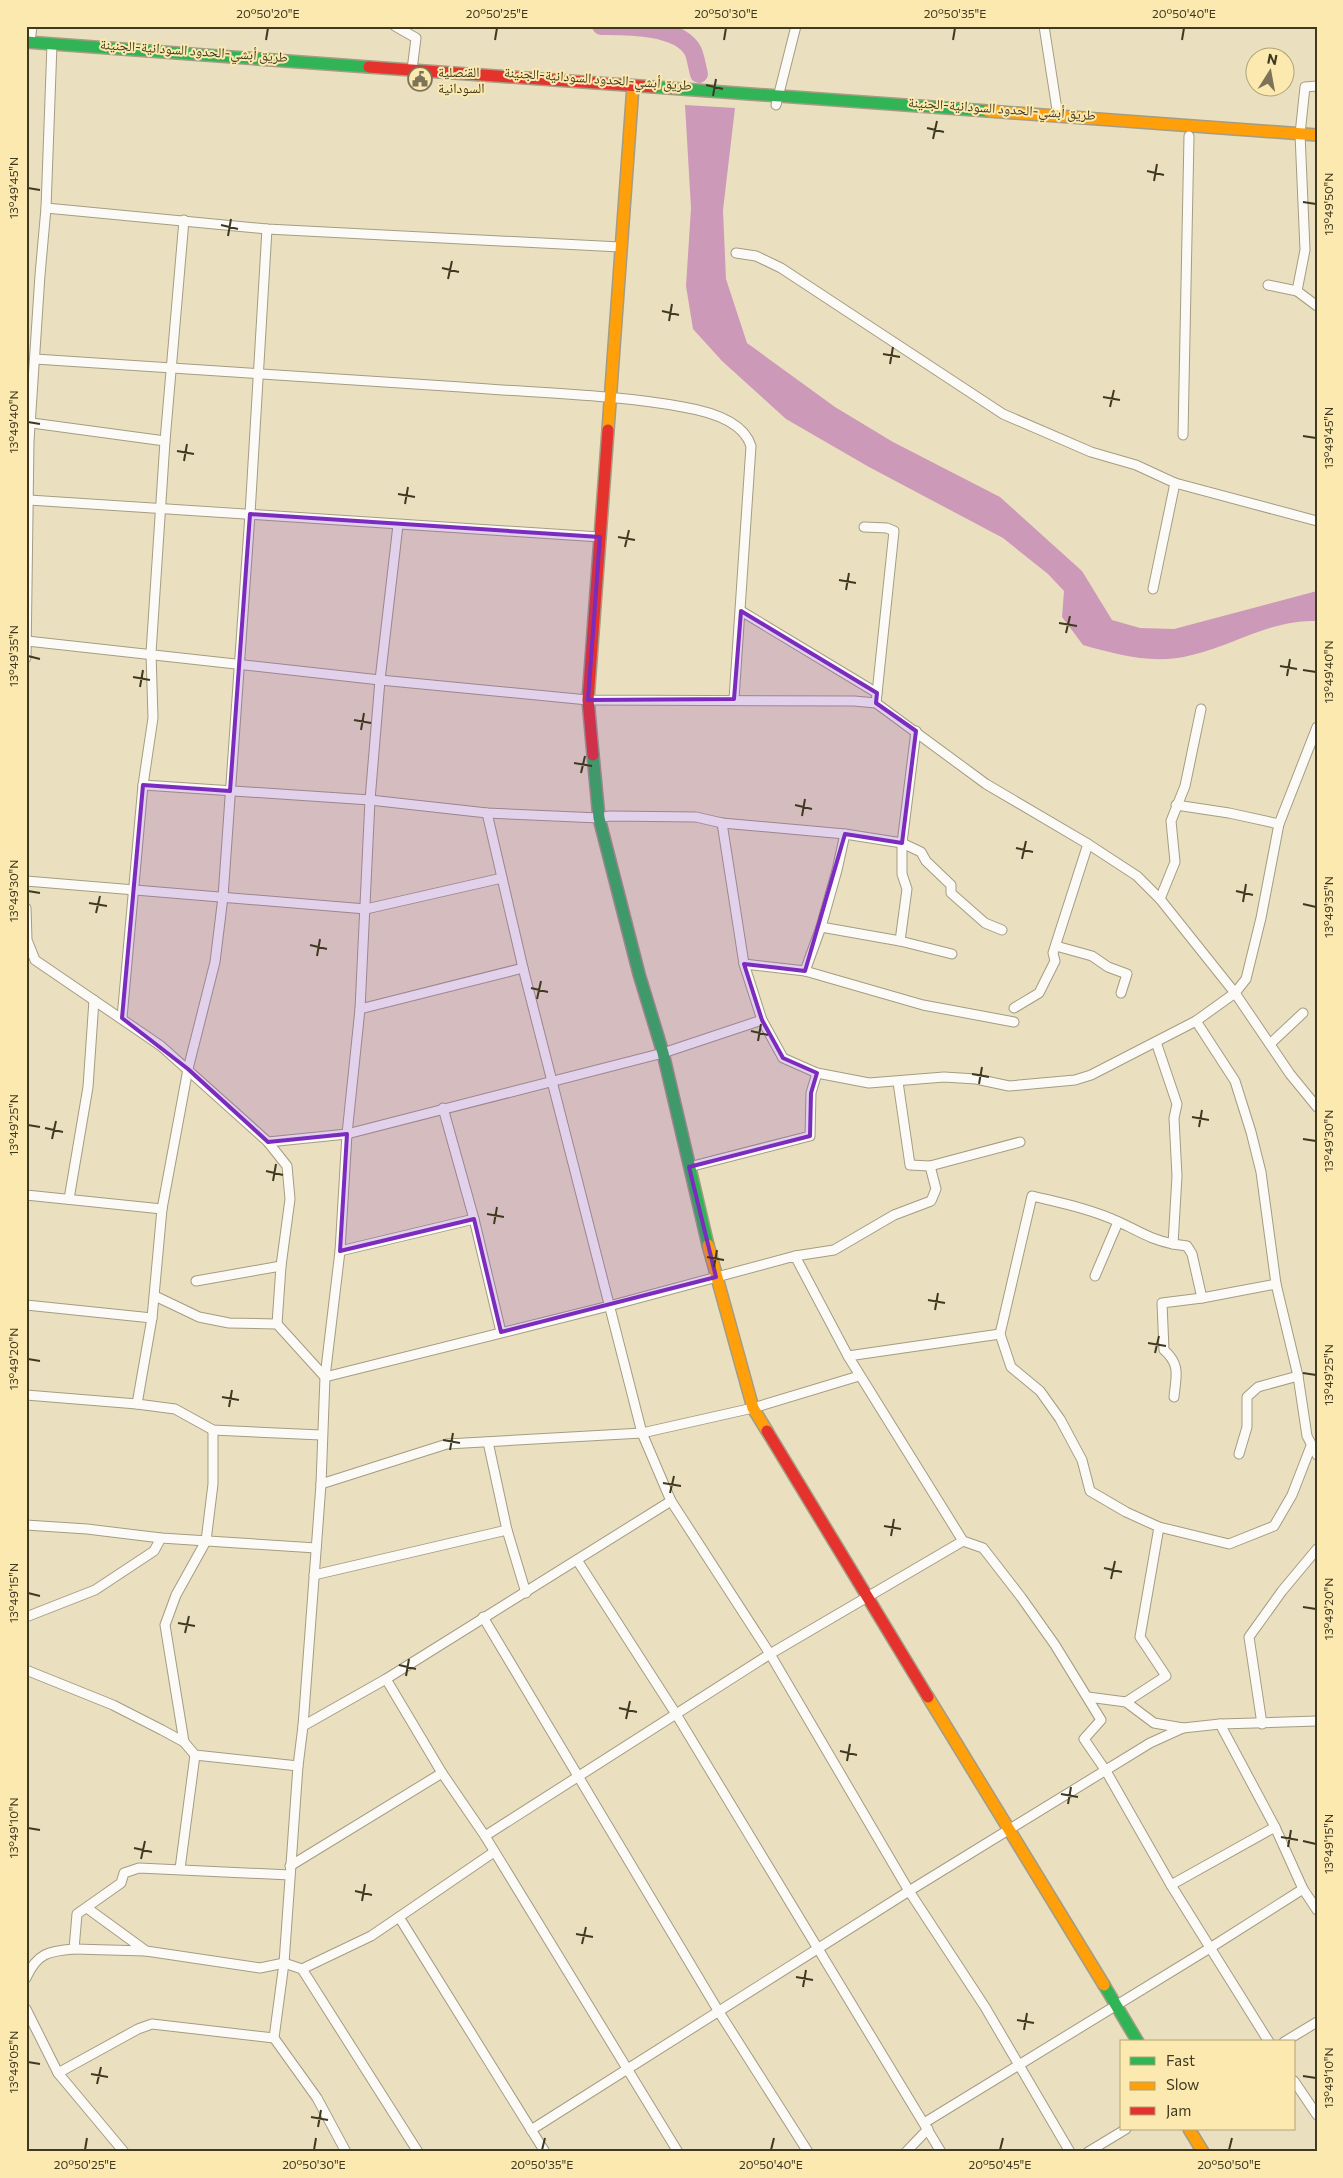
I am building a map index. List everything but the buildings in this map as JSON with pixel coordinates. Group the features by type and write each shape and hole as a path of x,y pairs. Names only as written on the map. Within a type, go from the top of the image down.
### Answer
{"main road":[{"name":"طريق أبشي-الحدود السودانية-الجنينة","path":"27,46 776,100 1189,136 1300,139 1317,145"},
{"path":"302,67 412,70 633,91 588,700 599,818 639,974 663,1052 716,1278 753,1408 866,1598 1137,2040"},
{"path":"856,107 1058,116 1300,139 1317,135"},
{"path":"1190,2130 1203,2152"}],"street":[{"path":"27,46 32,26"},
{"path":"396,26 416,38 412,70"},
{"path":"776,100 786,70 796,26"},
{"path":"1044,26 1058,116"},
{"path":"26,658 29,500 28,442 32,423 40,275 46,208 52,49"},
{"path":"1297,291 1305,250 1300,139 1305,87 1317,86"},
{"path":"1183,435 1189,136"},
{"path":"46,208 267,229 620,247"},
{"path":"122,1018 143,785 154,718 151,653 165,441 184,220"},
{"path":"138,1404 155,1296 162,1209 188,1069 215,962 223,896 250,514 267,229"},
{"path":"736,254 756,256 782,268 1003,414 1091,452 1136,465 1175,483 1317,521"},
{"path":"1268,285 1297,291 1317,306"},
{"path":"36,359 259,372 611,398 683,407 713,414 741,428 748,436 751,446 734,699"},
{"path":"32,423 165,441"},
{"path":"1153,589 1175,483"},
{"path":"29,500 600,537"},
{"path":"346,2152 317,2098 274,2038 284,1963 298,1766 303,1726 321,1484 325,1377 340,1251 347,1134 360,1009 370,800 380,680 398,524"},
{"path":"864,527 887,528 894,532 876,698"},
{"path":"741,611 876,698 986,784 1088,844 1137,876 1160,898 1235,993 1317,1107"},
{"path":"27,640 380,680 588,700 854,700 876,698"},
{"path":"1160,898 1175,862 1170,821 1188,776 1201,709"},
{"path":"722,823 744,964 762,1020 783,1058 817,1074 869,1083 944,1077 976,1079 1010,1086 1075,1080 1091,1075 1196,1021 1235,993 1246,979 1261,918 1279,824 1317,727"},
{"path":"900,941 907,889 902,874 902,843 916,731"},
{"path":"143,785 370,800 487,813 599,818 609,816 696,817 722,823 845,834 902,843 921,852 926,861 950,885 951,893 985,923 1002,930"},
{"path":"1176,805 1229,812 1279,824"},
{"path":"487,813 523,968 642,1433 671,1501 770,1654 821,1744 909,1891 985,2007 1070,2152"},
{"path":"805,971 821,926 845,834"},
{"path":"1014,1008 1039,994 1055,961 1054,953 1088,844"},
{"path":"26,881 366,909 502,878"},
{"path":"26,908 27,940 35,960 122,1018 188,1069 268,1142 287,1166 290,1199 281,1266 278,1324 325,1377"},
{"path":"821,926 900,941 952,954"},
{"path":"1056,946 1092,956 1108,967 1127,974 1121,993"},
{"path":"744,964 805,971 923,1004 1014,1022"},
{"path":"360,1009 523,968"},
{"path":"69,1199 88,1087 94,1000"},
{"path":"1270,1044 1304,1013"},
{"path":"268,1142 347,1134 663,1052 762,1020"},
{"path":"1196,1021 1235,1081 1251,1132 1261,1172 1267,1232 1276,1284 1298,1376 1307,1436 1317,1455"},
{"path":"1156,1042 1177,1104 1174,1118 1177,1176 1173,1244"},
{"path":"689,1167 810,1136 811,1093 817,1074"},
{"path":"898,1082 910,1165 930,1166 1020,1142"},
{"path":"443,1108 474,1219 501,1332"},
{"path":"325,1377 609,1306 795,1256 834,1250 894,1215 931,1201 936,1189 930,1166"},
{"path":"26,1195 162,1209"},
{"path":"1202,1298 1192,1254 1187,1246 1143,1235 1118,1222 1076,1207 1032,1196 1000,1334 1011,1367 1040,1391 1060,1419 1082,1460 1090,1491 1126,1512 1159,1526 1229,1544 1274,1526 1292,1495 1311,1446"},
{"path":"340,1251 474,1219"},
{"path":"1095,1276 1118,1222"},
{"path":"795,1256 859,1376 963,1541 983,1548 1021,1597 1088,1698 1100,1720 1084,1738 1106,1771 1171,1885 1268,2040"},
{"path":"196,1280 281,1266"},
{"path":"1174,1397 1177,1370 1170,1355 1164,1350 1162,1303 1202,1298 1276,1284"},
{"path":"155,1296 199,1317 229,1323 278,1324"},
{"path":"26,1305 152,1318"},
{"path":"848,1356 1000,1334"},
{"path":"321,1484 447,1444 642,1433 753,1408 859,1376"},
{"path":"1239,1454 1247,1426 1247,1397 1258,1387 1298,1376"},
{"path":"26,1395 138,1404 175,1409 213,1430 322,1435"},
{"path":"184,1742 165,1625 176,1595 206,1541 213,1484 213,1430"},
{"path":"488,1442 507,1530 526,1592"},
{"path":"303,1726 386,1679 671,1501"},
{"path":"26,1525 87,1529 161,1538 316,1548"},
{"path":"1126,1702 1166,1676 1140,1637 1159,1526"},
{"path":"314,1574 507,1530"},
{"path":"26,1617 95,1590 154,1551 161,1538"},
{"path":"485,1836 770,1654 963,1541"},
{"path":"1262,1724 1249,1637 1282,1591 1317,1549"},
{"path":"577,1560 676,1714 941,2152"},
{"path":"483,1617 719,2012 808,2152"},
{"path":"26,1670 112,1705 184,1742 196,1755 298,1766"},
{"path":"386,1679 442,1773 485,1836 678,2152"},
{"path":"1088,1698 1126,1702 1154,1723 1183,1728 1220,1724 1317,1721"},
{"path":"1220,1724 1275,1827 1303,1889 1317,1910"},
{"path":"531,2130 909,1891 1150,1743 1183,1728"},
{"path":"180,1869 196,1755"},
{"path":"74,1949 76,1914 121,1883 124,1873 139,1868 290,1870 442,1773"},
{"path":"1171,1885 1275,1827"},
{"path":"302,1969 371,1936 494,1852"},
{"path":"906,2152 926,2126 1116,2004 1210,1948 1303,1889"},
{"path":"87,1908 146,1951"},
{"path":"399,1917 545,2152"},
{"path":"26,1978 31,1966 50,1951 74,1949 106,1948 146,1951 260,1968 284,1963 302,1969 418,2152"},
{"path":"26,2009 58,2073 124,2152"},
{"path":"1287,2040 1317,2022"},
{"path":"58,2073 138,2028 152,2024 274,2038"},
{"path":"1296,2084 1317,2115"},
{"path":"1088,2152 1124,2130"}],"highlighted area":[{"path":"250,514 600,537 588,700 734,699 741,611 877,693 876,703 916,731 902,843 845,834 805,971 744,964 762,1020 783,1058 817,1073 811,1093 810,1136 689,1167 716,1277 501,1332 474,1219 340,1251 347,1134 268,1142 188,1069 122,1018 143,785 230,791"}],"shaded area":[{"path":"685,105 735,108 723,210 726,279 747,343 835,407 893,442 1000,497 1082,571 1112,620 1140,628 1174,629 1317,591 1317,621 1300,621 1269,628 1208,651 1178,658 1137,658 1083,645 1062,617 1064,591 1048,574 1003,538 869,467 786,419 722,361 693,329 686,286 691,208"}],"waterway":[{"path":"601,26 637,27 676,36 686,42 693,51 699,74"}],"traffic: fast":[{"path":"26,42 369,67"},
{"path":"654,87 988,111"},
{"path":"593,755 599,818 639,974 663,1053 708,1245"},
{"path":"1104,1985 1137,2040"}],"traffic: slow":[{"path":"608,430 633,86"},
{"path":"988,111 1317,135"},
{"path":"708,1245 753,1408 767,1431"},
{"path":"928,1697 1104,1985"},
{"path":"1190,2130 1203,2152"}],"traffic: jam":[{"path":"369,67 654,87"},
{"path":"593,755 588,700 608,430"},
{"path":"767,1431 928,1697"}],"place":[{"name":"القنصلية السودانية","path":"420,79"}]}
